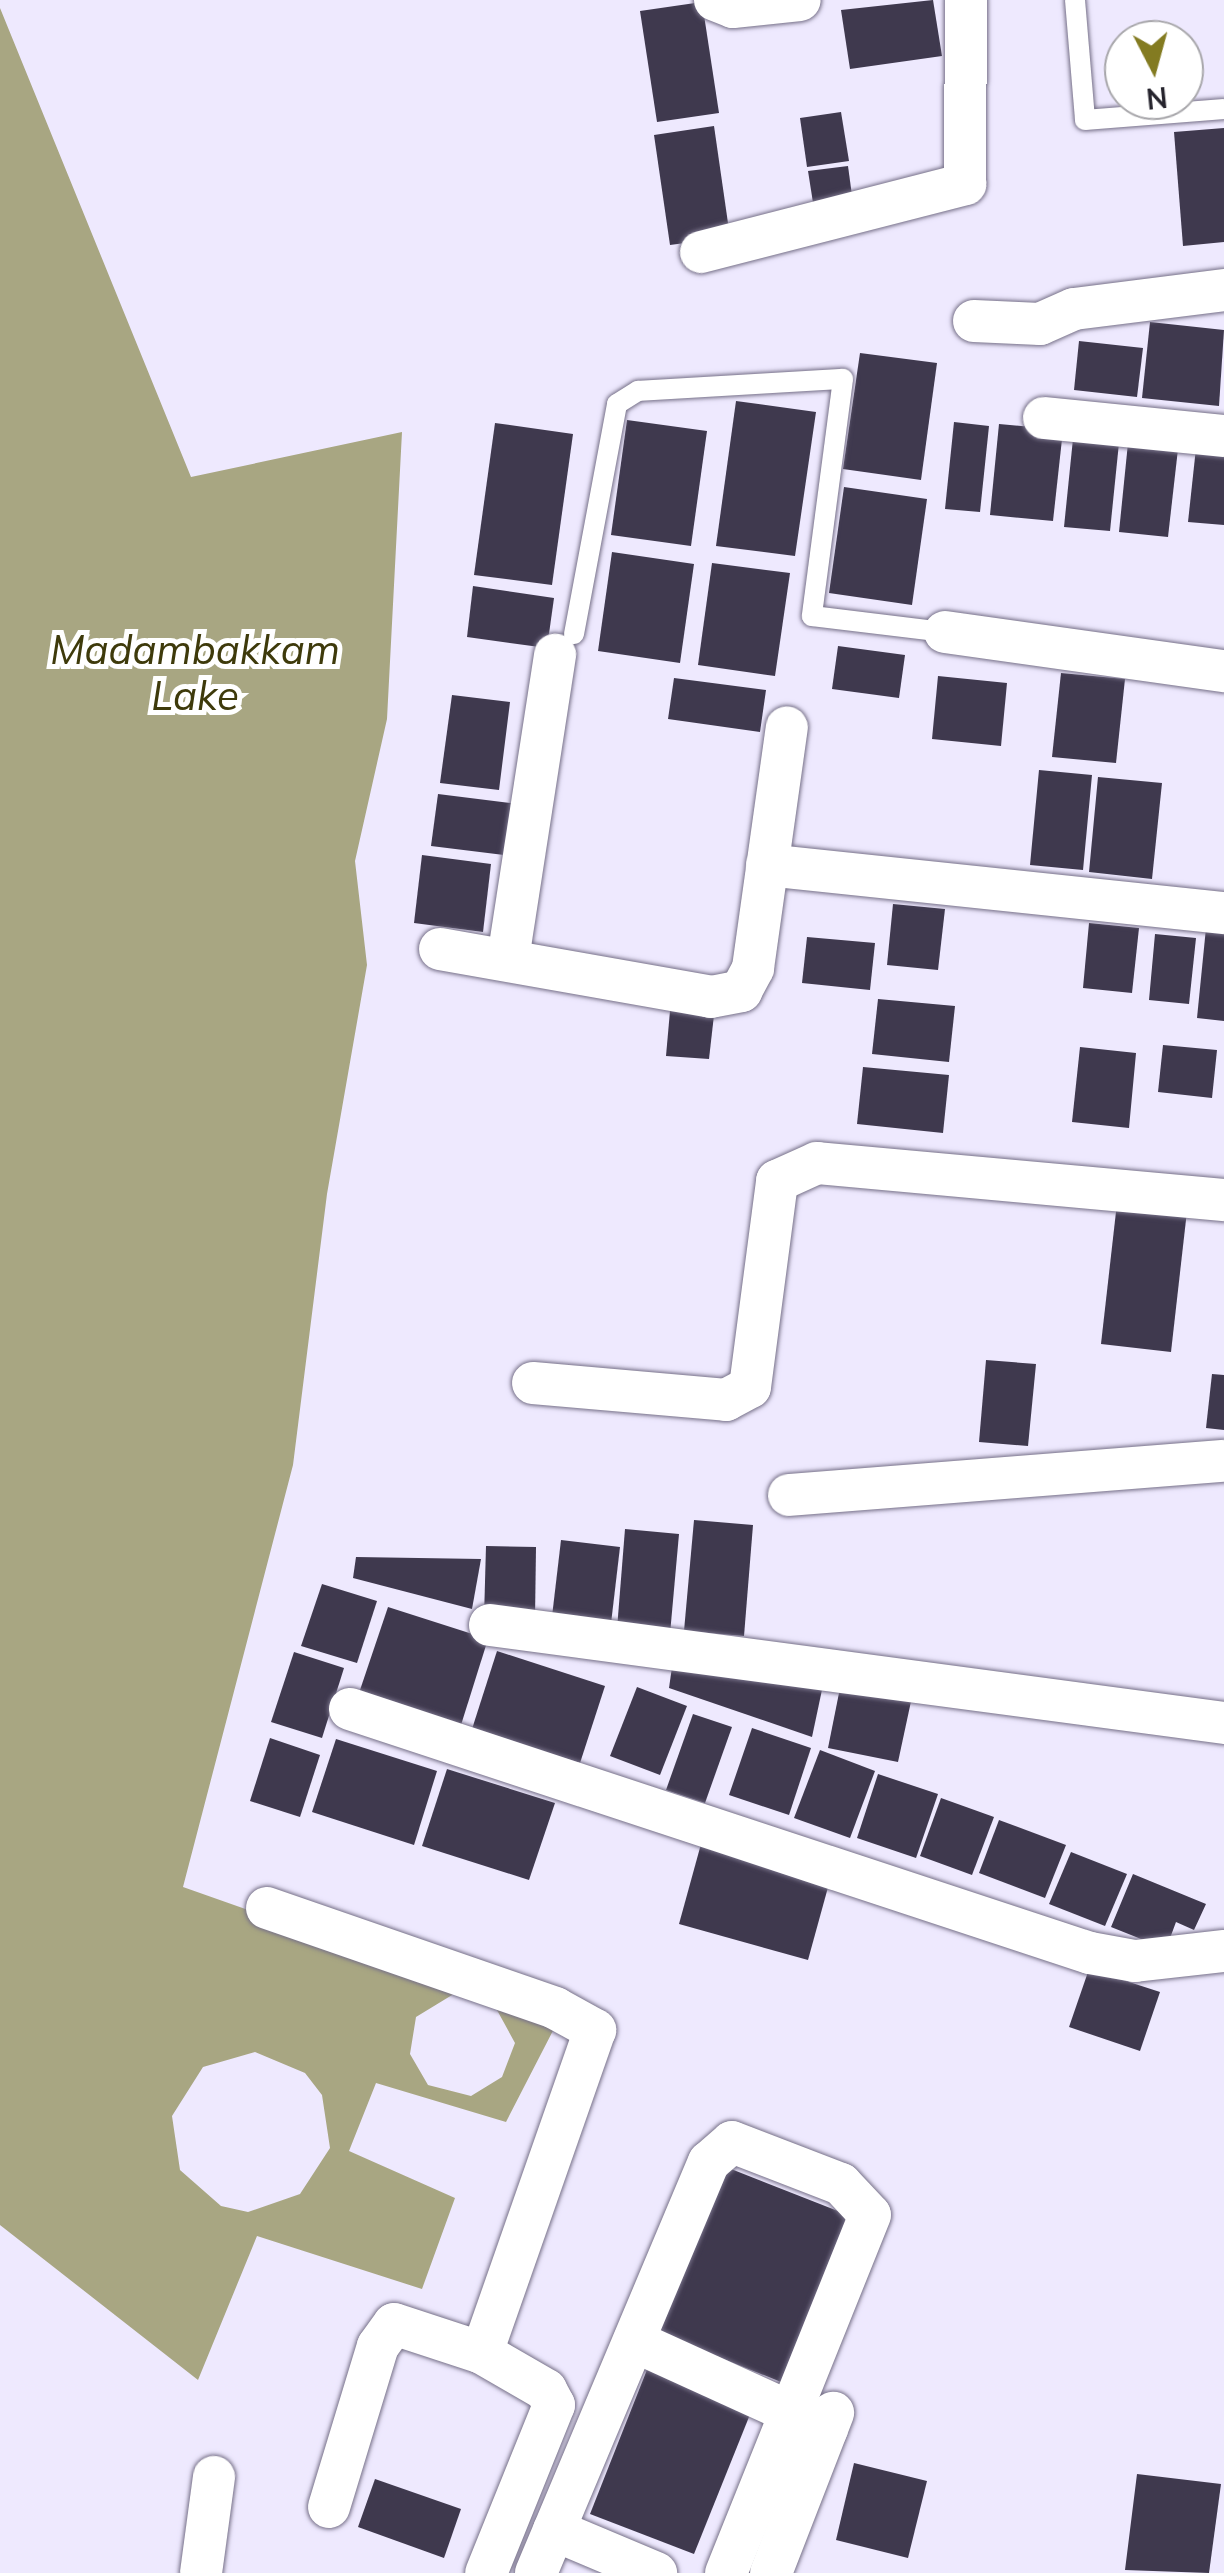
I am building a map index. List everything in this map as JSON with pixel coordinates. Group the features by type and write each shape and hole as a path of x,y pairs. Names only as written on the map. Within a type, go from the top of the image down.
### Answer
{"street":[{"path":"715,0 733,7 800,0"},
{"path":"701,252 965,184 966,0"},
{"path":"974,321 1040,324 1074,309 1224,290"},
{"path":"1044,418 1224,436"},
{"path":"945,632 1224,671"},
{"path":"508,959 564,644"},
{"path":"440,949 730,997 753,968 788,727"},
{"path":"767,866 1224,913"},
{"path":"533,1383 726,1400 750,1387 778,1181 817,1163 1224,1200"},
{"path":"789,1495 1224,1460"},
{"path":"490,1625 1224,1723"},
{"path":"350,1709 1090,1952 1135,1961 1224,1951"},
{"path":"267,1908 554,2008 595,2030 482,2353"},
{"path":"536,2573 709,2162 732,2142 842,2184 870,2215 818,2418 771,2573"},
{"path":"329,2507 378,2346 394,2324 482,2353 546,2390 554,2405 486,2573"},
{"path":"634,2341 818,2418"},
{"path":"726,2573 818,2418"},
{"path":"202,2573 214,2477"},
{"path":"554,2530 656,2573"}],"lane":[{"path":"1075,0 1085,120 1224,109"},
{"path":"564,644 617,404 638,391 842,380 812,616 945,632"}],"water":[{"name":"Madambakkam Lake","path":"0,8 191,477 402,432 387,719 355,861 367,965 327,1194 293,1465 183,1887 559,2019 506,2122 376,2083 349,2151 455,2198 422,2289 257,2236 198,2380 0,2225","holes":["457,1992 492,2001 515,2043 502,2077 471,2096 428,2085 410,2054 416,2017","255,2052 305,2073 322,2095 330,2148 300,2194 248,2212 221,2206 180,2170 172,2116 203,2067"]}],"building":[{"path":"933,0 942,56 850,69 841,10"},
{"path":"702,2 719,113 657,122 640,11"},
{"path":"841,112 849,161 807,167 800,118"},
{"path":"714,126 730,237 670,245 654,135"},
{"path":"1224,128 1224,242 1183,246 1174,132"},
{"path":"848,166 853,203 814,209 808,171"},
{"path":"1150,322 1224,330 1219,406 1142,398"},
{"path":"1079,341 1143,348 1137,397 1074,390"},
{"path":"860,353 937,363 921,480 843,469"},
{"path":"736,401 816,412 795,556 716,546"},
{"path":"627,420 707,431 691,546 611,535"},
{"path":"954,422 989,426 980,512 945,509"},
{"path":"495,423 573,434 552,585 474,575"},
{"path":"999,424 1063,430 1053,521 990,515"},
{"path":"1074,429 1120,433 1110,531 1064,527"},
{"path":"1128,443 1178,449 1168,537 1119,532"},
{"path":"1196,448 1224,450 1224,525 1188,522"},
{"path":"844,487 927,499 912,605 829,593"},
{"path":"612,552 694,564 680,663 598,651"},
{"path":"712,563 790,573 775,676 698,665"},
{"path":"473,586 554,598 547,648 467,637"},
{"path":"838,646 905,655 899,698 832,689"},
{"path":"1061,673 1125,679 1116,763 1052,757"},
{"path":"938,676 1007,683 1001,746 932,739"},
{"path":"674,678 766,690 760,732 668,719"},
{"path":"452,695 510,702 499,790 440,783"},
{"path":"1039,770 1092,775 1083,870 1030,865"},
{"path":"1098,777 1162,783 1152,879 1089,872"},
{"path":"438,794 511,803 504,855 431,846"},
{"path":"422,855 491,864 483,932 414,923"},
{"path":"893,904 945,909 938,970 887,965"},
{"path":"1089,923 1139,928 1132,993 1083,988"},
{"path":"1206,928 1224,929 1224,1021 1197,1018"},
{"path":"1155,934 1196,938 1189,1004 1149,1000"},
{"path":"807,937 875,943 870,990 802,983"},
{"path":"878,999 955,1006 949,1062 872,1054"},
{"path":"670,1011 714,1015 709,1059 666,1056"},
{"path":"1163,1045 1217,1050 1212,1098 1158,1092"},
{"path":"1080,1047 1136,1053 1129,1128 1072,1122"},
{"path":"863,1067 949,1075 943,1133 857,1124"},
{"path":"1117,1203 1187,1211 1171,1352 1101,1344"},
{"path":"986,1360 1036,1364 1028,1446 979,1442"},
{"path":"1212,1374 1224,1375 1224,1430 1206,1428"},
{"path":"694,1520 753,1525 744,1636 684,1631"},
{"path":"625,1529 679,1534 670,1634 617,1629"},
{"path":"561,1540 620,1547 610,1632 551,1625"},
{"path":"486,1546 536,1547 535,1618 484,1618"},
{"path":"356,1557 481,1559 472,1609 353,1578"},
{"path":"322,1584 377,1601 357,1663 301,1646"},
{"path":"388,1607 488,1639 461,1725 359,1693"},
{"path":"497,1651 605,1686 580,1763 472,1729"},
{"path":"294,1652 344,1668 322,1738 271,1722"},
{"path":"673,1660 823,1685 812,1737 669,1688"},
{"path":"842,1678 913,1692 898,1762 828,1748"},
{"path":"637,1687 687,1706 660,1775 610,1756"},
{"path":"693,1714 732,1727 705,1803 666,1790"},
{"path":"752,1728 811,1748 789,1815 729,1795"},
{"path":"270,1738 320,1755 300,1817 250,1801"},
{"path":"336,1739 437,1771 414,1845 312,1812"},
{"path":"820,1750 875,1771 850,1838 794,1818"},
{"path":"447,1769 555,1803 529,1880 422,1846"},
{"path":"878,1774 938,1794 916,1858 857,1838"},
{"path":"941,1798 994,1817 972,1875 920,1856"},
{"path":"999,1820 1066,1845 1045,1898 979,1873"},
{"path":"701,1844 830,1880 808,1960 679,1924"},
{"path":"1071,1852 1127,1874 1105,1926 1049,1904"},
{"path":"1133,1874 1206,1904 1194,1930 1176,1922 1166,1949 1111,1927"},
{"path":"1089,1969 1160,1992 1140,2051 1069,2027"},
{"path":"726,2167 848,2215 781,2382 659,2333"},
{"path":"650,2362 755,2402 694,2554 590,2514"},
{"path":"854,2463 927,2481 908,2558 836,2540"},
{"path":"1137,2474 1221,2484 1209,2573 1125,2570"},
{"path":"375,2479 461,2509 444,2558 358,2527"}]}
